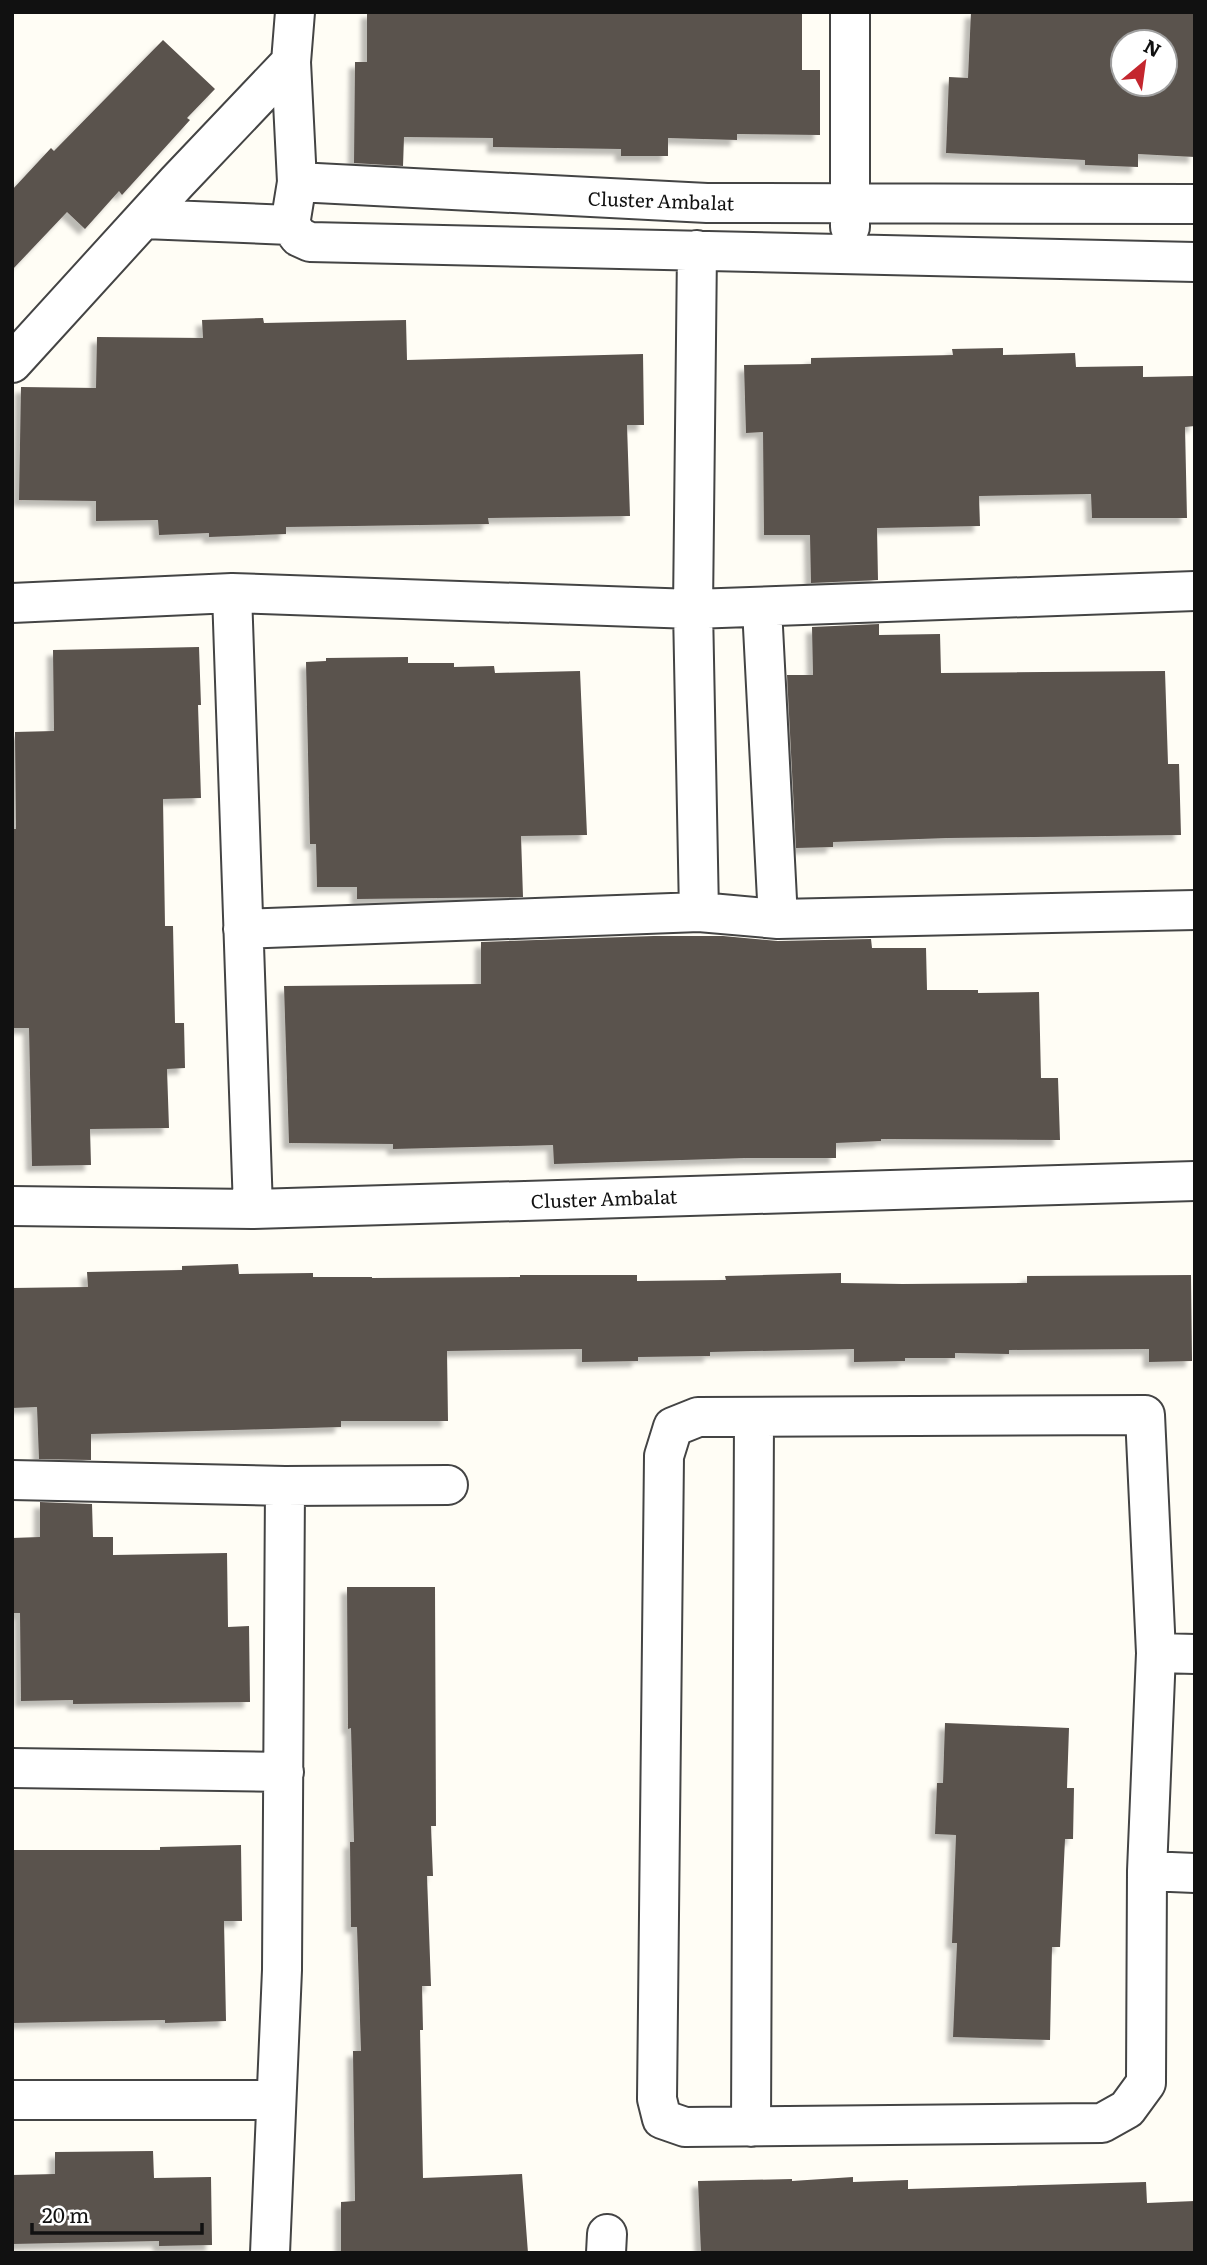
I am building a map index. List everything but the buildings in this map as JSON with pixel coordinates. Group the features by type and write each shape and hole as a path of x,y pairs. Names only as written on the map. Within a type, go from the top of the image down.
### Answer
{"street":[{"path":"295,12 291,62 297,182 290,225 299,237 310,242 1195,262"},
{"path":"849,253 850,12"},
{"path":"12,363 291,62"},
{"name":"Cluster Ambalat","path":"297,182 707,203 1195,204"},
{"path":"144,219 290,225"},
{"path":"697,250 693,609 699,912"},
{"path":"12,603 232,593 693,609 1195,592"},
{"path":"232,593 253,1209"},
{"path":"762,607 778,919"},
{"path":"243,929 699,912 778,919 1195,911"},
{"name":"Cluster Ambalat","path":"12,1206 253,1209 1195,1181"},
{"path":"1145,1415 1156,1653 1147,1871 1146,2083 1127,2109 1102,2123 685,2127 662,2119 657,2099 664,1456 673,1427 698,1417 1145,1415"},
{"path":"751,2127 754,1417"},
{"path":"12,1480 285,1486 448,1485"},
{"path":"270,2253 282,1970 285,1486"},
{"path":"1156,1653 1195,1654"},
{"path":"12,1768 284,1772"},
{"path":"1147,1871 1195,1873"},
{"path":"12,2100 276,2100"}]}
